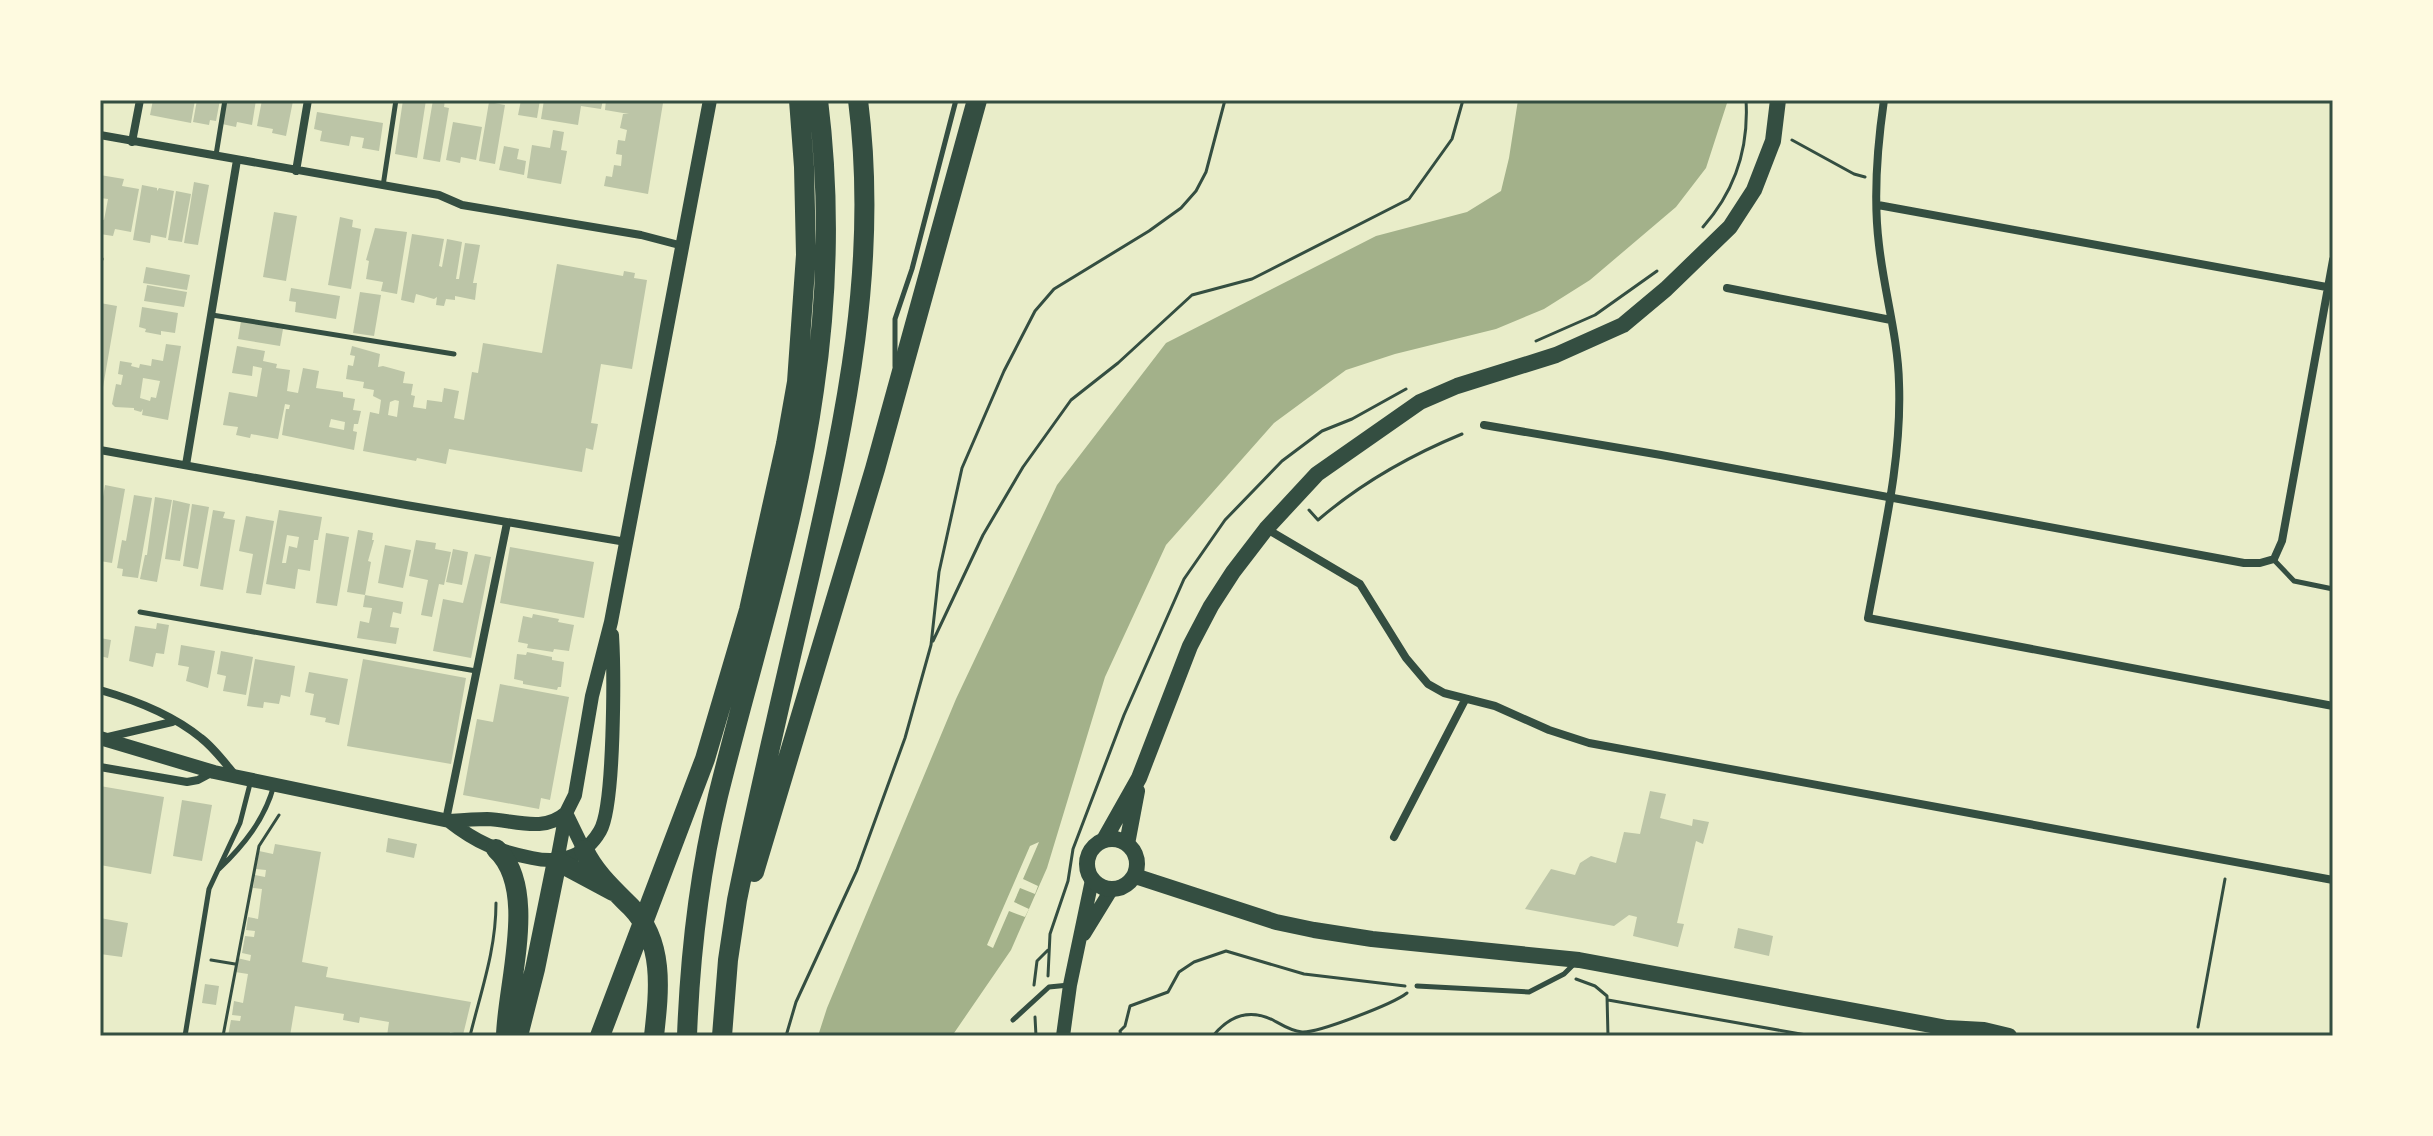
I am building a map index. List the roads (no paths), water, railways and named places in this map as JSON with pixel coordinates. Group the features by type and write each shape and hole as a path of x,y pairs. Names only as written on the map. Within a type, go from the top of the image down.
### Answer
{"highway":[{"path":"600,1036 705,759 749,610 786,444 797,382 806,255 799,100"},
{"path":"687,1036 694,934 705,863 718,798 793,499 814,392 825,275 825,193 818,100"},
{"path":"722,1036 728,960 747,850 838,450 854,360 865,221 858,100"},
{"path":"728,960 898,385 977,100"},
{"path":"496,849 511,869 519,906 506,1036"},
{"path":"584,850 643,923 655,952 659,978 655,1031"},
{"path":"518,1036 557,861 618,895"}],"main road":[{"path":"557,861 566,813 575,795 592,696 611,622 710,100"},
{"path":"1104,840 1139,778 1197,633 1233,572 1266,529 1317,474 1420,402 1457,386 1556,355 1623,325 1666,289 1730,227 1754,190 1773,141 1778,100"},
{"path":"448,820 478,842 496,849 538,860 557,861 584,850 603,827 608,801 614,672 611,622"},
{"path":"102,738 214,772 448,820 485,819 537,824 554,821 566,813"},
{"path":"1127,844 1139,778"},
{"path":"566,813 584,850"},
{"path":"1113,839 1127,844 1137,860 1135,876 1125,887 1104,889 1092,880 1086,865 1088,856 1097,843 1104,840 1113,839"},
{"path":"1135,876 1276,922 1301,927 1372,939 1579,960 1947,1028 2018,1036"},
{"path":"1063,1036 1070,985 1092,880"},
{"path":"1078,945 1111,890"},
{"path":"1947,1028 1970,1036"},
{"path":"1992,1032 2009,1036"}],"street":[{"path":"132,142 140,100"},
{"path":"296,171 308,100"},
{"path":"1884,100 1877,152 1878,242 1899,380 1899,425 1890,499 1868,618 2333,706"},
{"path":"100,135 439,195 462,205 641,235 683,246"},
{"path":"186,465 237,160"},
{"path":"1878,205 2331,288"},
{"path":"1484,425 2244,563 2260,563 2274,559 2282,541 2331,288 2333,260"},
{"path":"1727,288 1891,320"},
{"path":"100,450 626,542"},
{"path":"448,820 507,523"},
{"path":"1266,529 1360,584 1418,674 1428,684 1589,743 2333,880"},
{"path":"100,690 144,705 179,724 204,740 244,778"},
{"path":"1394,837 1465,700"},
{"path":"102,738 160,723 179,724"},
{"path":"100,767 190,782 214,772"}],"lane":[{"path":"216,155 225,100"},
{"path":"383,186 396,100"},
{"path":"898,385 894,353 895,319 912,269 956,100"},
{"path":"212,315 454,354"},
{"path":"2274,559 2294,581 2333,589"},
{"path":"140,612 477,671"},
{"path":"185,1036 214,876 240,823 244,778"},
{"path":"214,876 244,844 261,819 275,784"},
{"path":"1417,986 1529,992 1564,974 1579,960"},
{"path":"1013,1020 1049,987 1070,985"}]}
